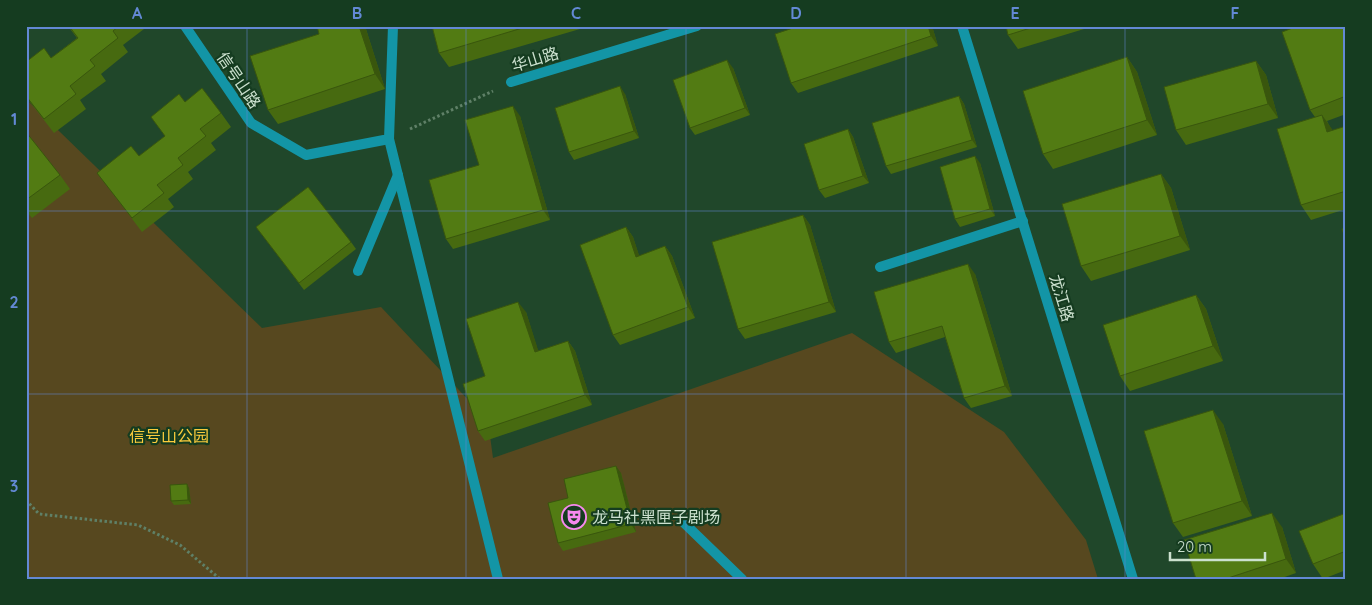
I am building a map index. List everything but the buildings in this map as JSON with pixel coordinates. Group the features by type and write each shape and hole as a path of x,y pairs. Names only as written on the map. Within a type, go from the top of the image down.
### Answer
{"street":[{"name":"信号山路","path":"184,26 251,123 306,155 389,139"},
{"path":"393,26 389,139 498,579"},
{"name":"华山路","path":"512,82 697,26"},
{"name":"龙江路","path":"962,26 1133,579"},
{"path":"358,271 398,174"},
{"path":"880,267 1023,221"},
{"path":"681,520 742,579"}],"path":[{"name":"华山路","path":"389,139 512,82"},
{"path":"26,500 39,514 138,525 180,546 220,579"}],"green space":[{"name":"信号山公园","path":"26,99 262,328 381,307 488,421 493,458 852,333 1004,432 1086,540 1098,579 26,579"}],"place":[{"name":"龙马社黑匣子剧场","path":"574,517"}]}
